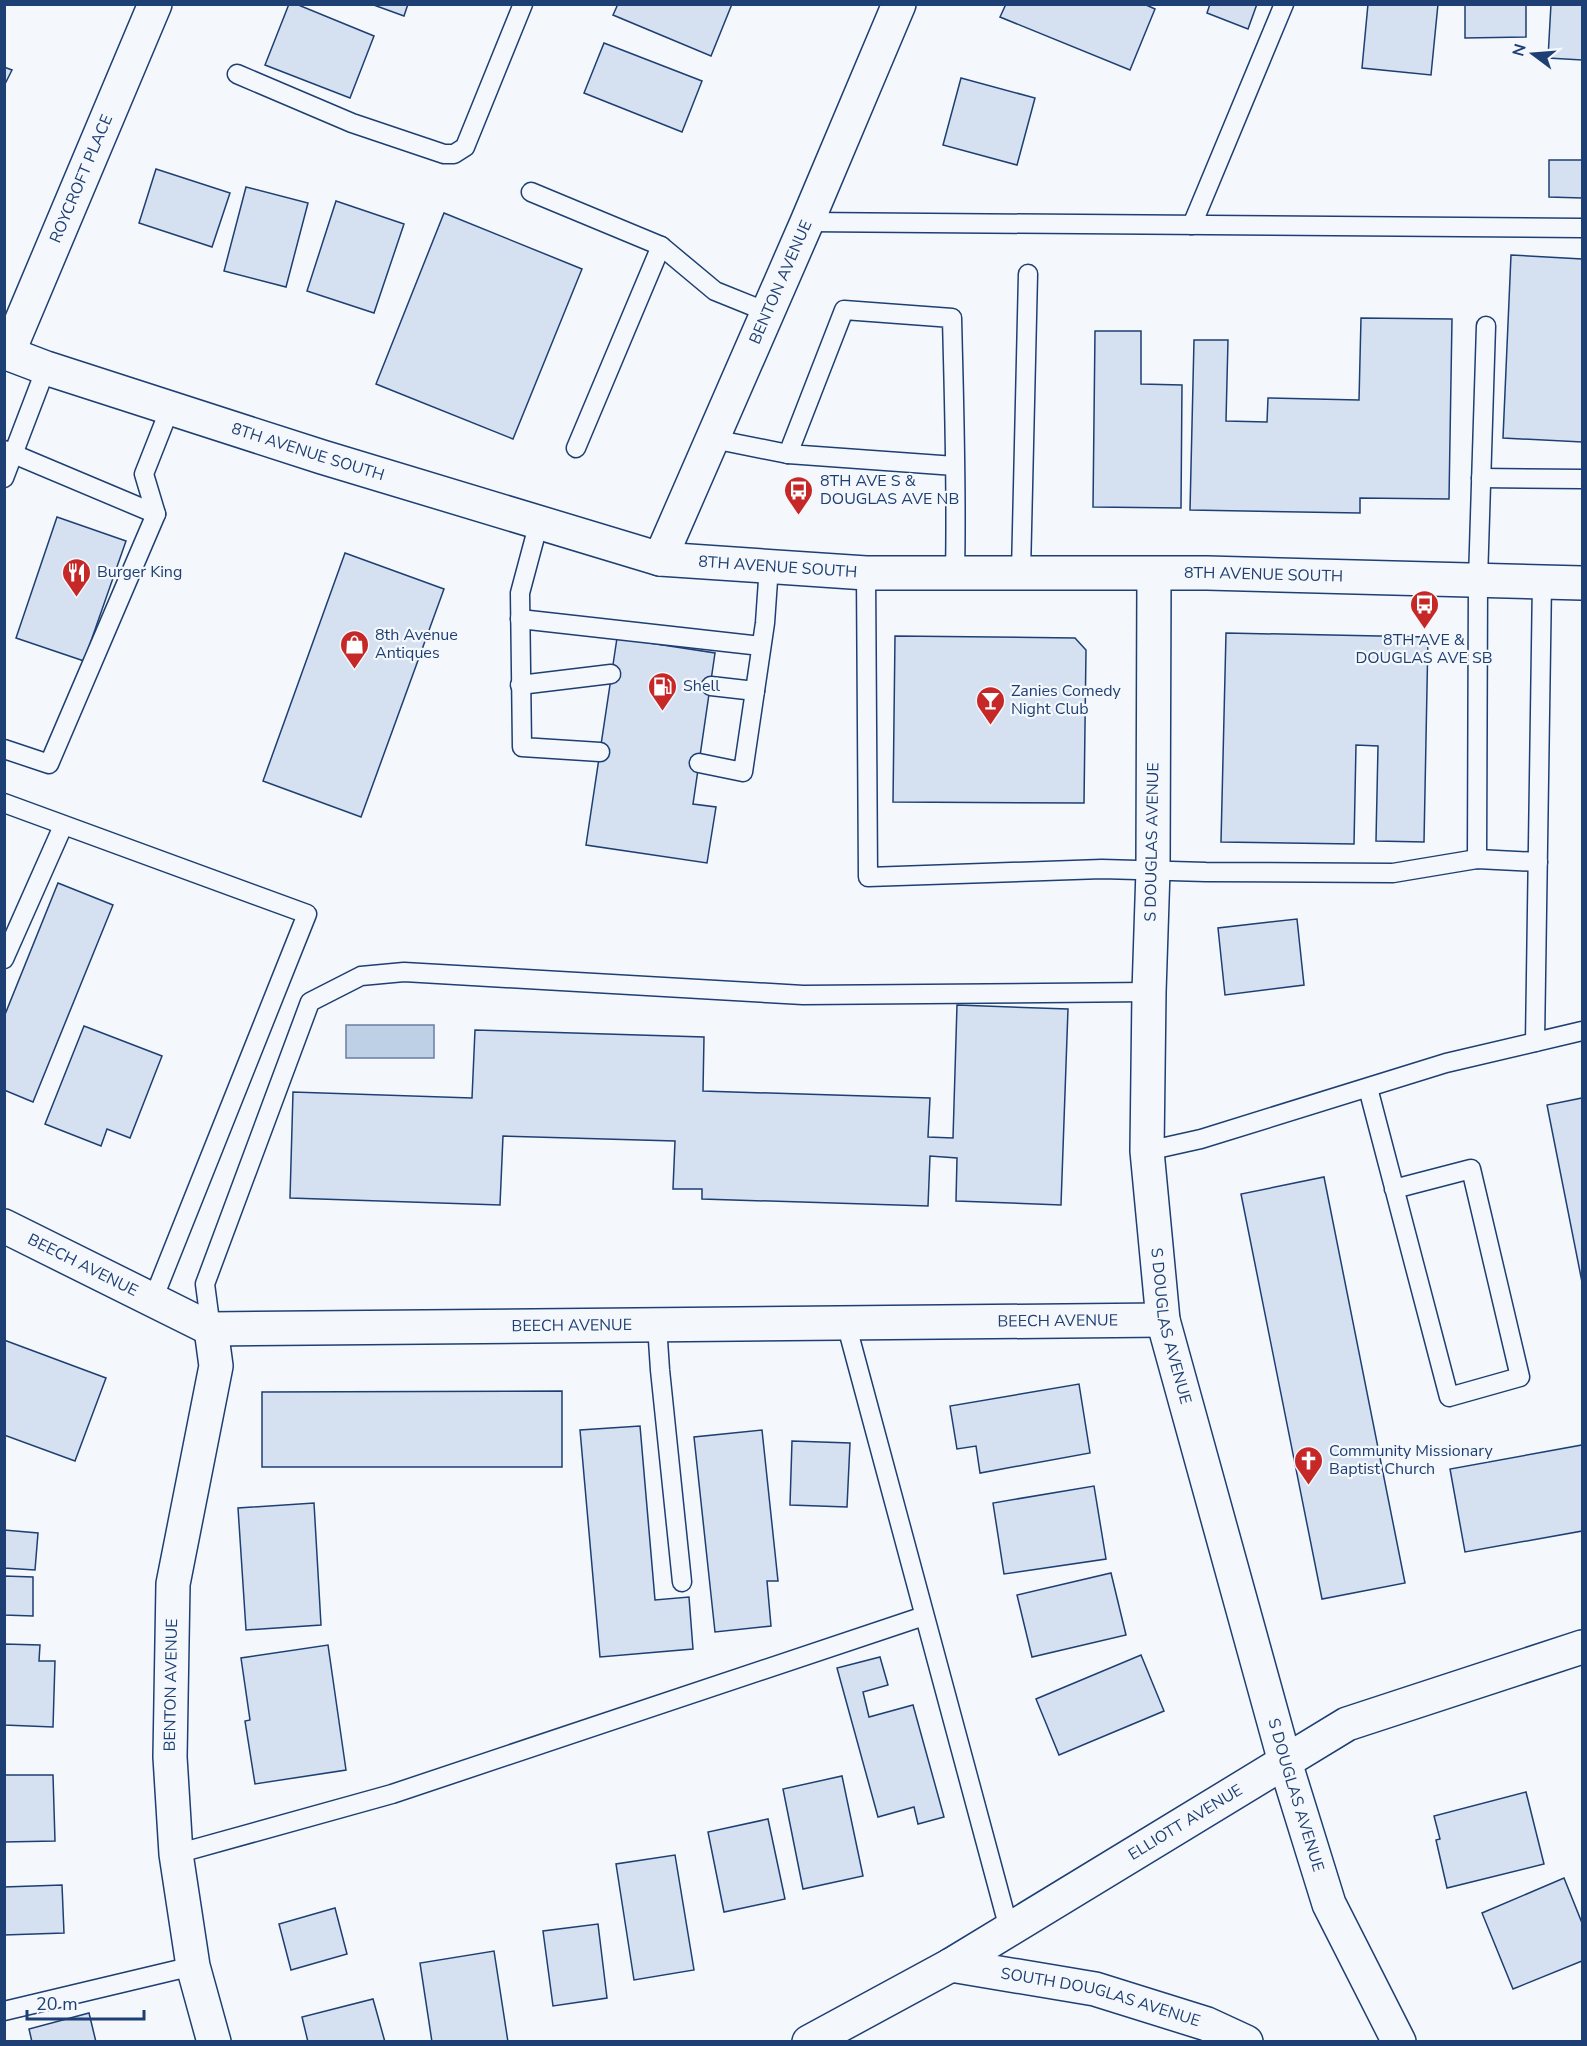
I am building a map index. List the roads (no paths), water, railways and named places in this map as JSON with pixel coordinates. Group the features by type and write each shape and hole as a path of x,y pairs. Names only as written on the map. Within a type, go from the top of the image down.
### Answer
{"street":[{"name":"ROYCROFT PLACE","path":"6,353 154,4"},
{"name":"BENTON AVENUE","path":"660,559 899,4"},
{"name":"8TH AVENUE SOUTH","path":"6,353 322,457 660,559 866,573 1021,572 1154,575 1207,573 1582,583"},
{"name":"S DOUGLAS AVENUE","path":"1154,575 1153,870 1147,1151 1163,1320 1285,1762 1329,1904 1399,2042"},
{"name":"BEECH AVENUE","path":"4,1226 152,1302 211,1329 1163,1320"},
{"name":"BENTON AVENUE","path":"211,1329 216,1366 173,1584 170,1757 176,1854 193,1966 214,2042"},
{"name":"ELLIOTT AVENUE","path":"809,2042 951,1965 1347,1724 1582,1647"},
{"name":"SOUTH DOUGLAS AVENUE","path":"951,1965 1095,1989 1207,2024 1246,2042"}],"lane":[{"path":"237,74 352,123 444,154 454,154 465,147 523,4"},
{"path":"1192,225 1284,4"},
{"path":"531,192 661,246 715,291 767,312"},
{"path":"807,222 1582,228"},
{"path":"576,448 661,246"},
{"path":"1021,572 1028,274"},
{"path":"788,454 844,310 952,318 955,572"},
{"path":"1477,859 1478,580 1486,326"},
{"path":"4,478 9,452 46,368"},
{"path":"4,749 49,764 156,513 144,474 170,408"},
{"path":"712,439 788,454 955,466"},
{"path":"9,452 156,513"},
{"path":"1481,478 1582,479"},
{"path":"539,522 520,593 522,747 600,752"},
{"path":"699,763 743,772 765,623 769,566"},
{"path":"866,573 868,877 1102,869 1393,873 1477,859 1538,862"},
{"path":"1535,1042 1542,581"},
{"path":"520,619 761,646"},
{"path":"520,685 611,674"},
{"path":"711,686 754,691"},
{"path":"4,803 307,914 152,1302"},
{"path":"4,959 63,825"},
{"path":"211,1329 205,1284 310,1002 361,976 404,972 803,994 1149,992"},
{"path":"1147,1151 1201,1139 1446,1063 1582,1031"},
{"path":"1368,1088 1394,1189 1449,1397 1520,1377 1471,1169 1394,1189"},
{"path":"846,1323 1009,1929"},
{"path":"657,1325 682,1582"},
{"path":"176,1854 392,1794 924,1616"},
{"path":"4,2011 193,1966"}],"water":[{"path":"346,1025 434,1025 434,1058 346,1058"}],"place":[{"name":"8TH AVE S & DOUGLAS AVE NB","path":"799,516"},
{"name":"Burger King","path":"76,598"},
{"name":"8TH AVE & DOUGLAS AVE SB","path":"1424,630"},
{"name":"8th Avenue Antiques","path":"354,670"},
{"name":"Shell","path":"662,712"},
{"name":"Zanies Comedy Night Club","path":"990,726"},
{"name":"Community Missionary Baptist Church","path":"1308,1486"}]}
